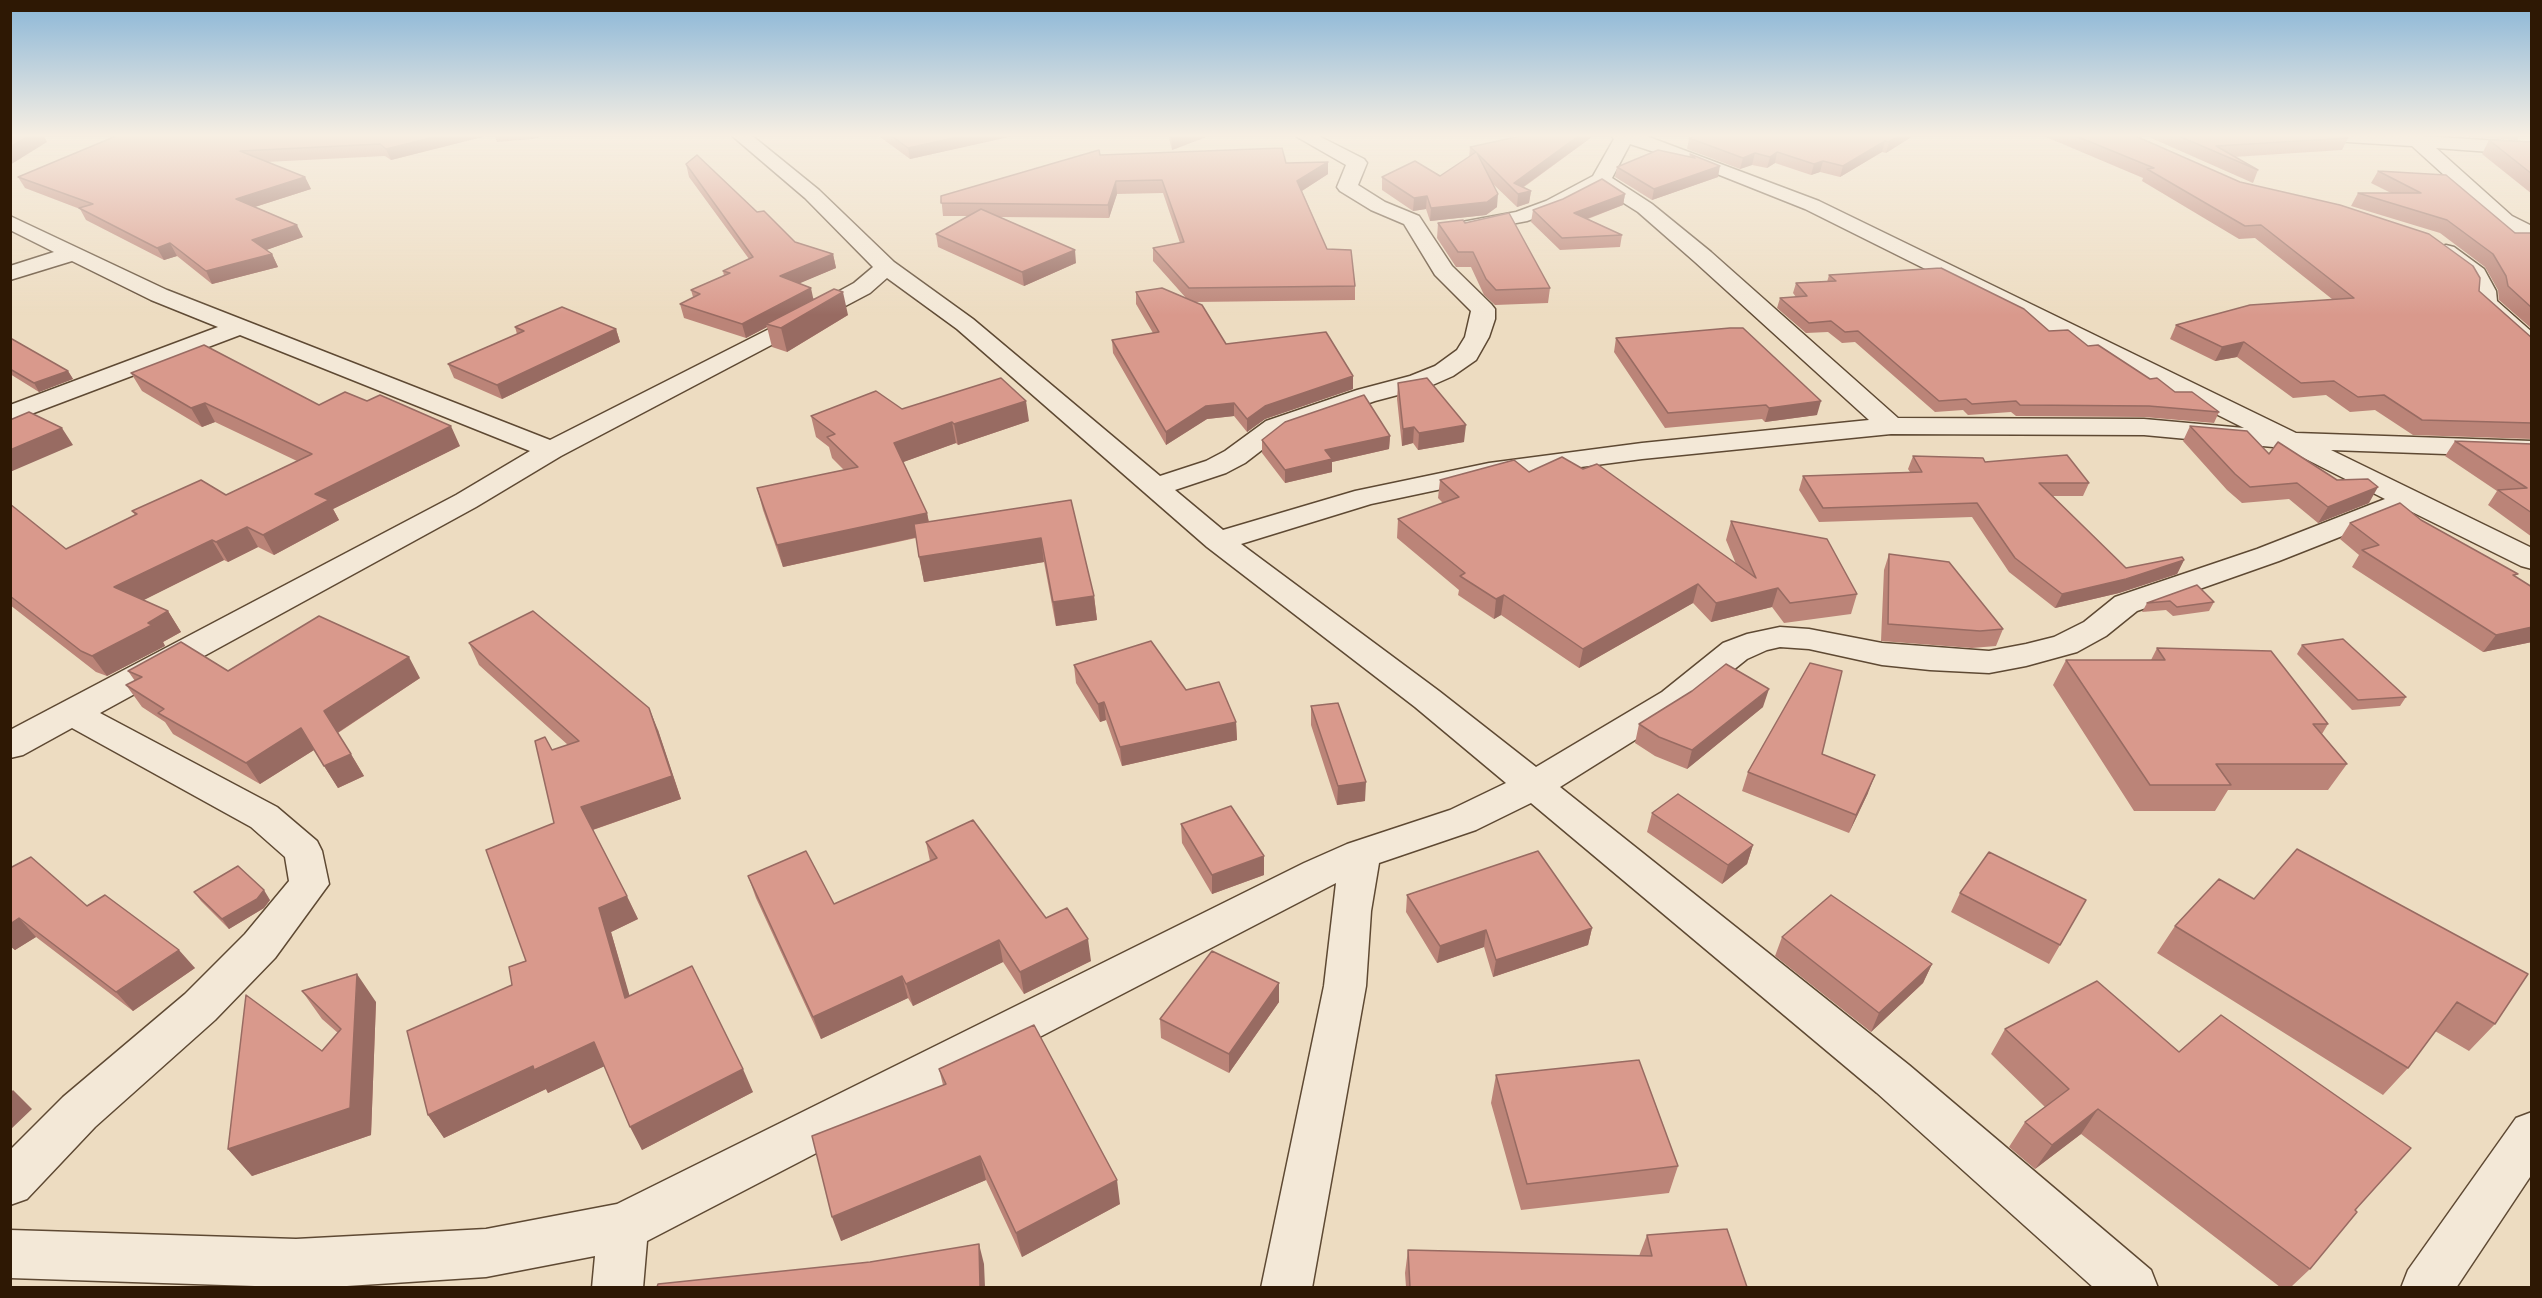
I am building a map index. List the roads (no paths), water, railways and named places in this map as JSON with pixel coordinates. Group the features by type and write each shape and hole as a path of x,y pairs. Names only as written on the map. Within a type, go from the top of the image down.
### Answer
{"street":[{"path":"813,195 886,267 965,324 1218,541 1427,699 1535,785 1893,1079 2133,1287"},
{"path":"1359,195 1378,206 1435,230 1520,217 1553,205 1573,195"},
{"path":"1624,195 1645,208 1695,250 1891,426"},
{"path":"1788,195 2532,561"},
{"path":"2477,195 2505,220 2532,235"},
{"path":"10,222 159,295 551,450"},
{"path":"1155,486 1216,467 1235,457 1275,427 1366,395 1419,381 1444,371 1467,355 1480,328 1483,309 1443,270 1435,230"},
{"path":"2431,240 2476,274 2485,291 2485,303 2532,345"},
{"path":"10,273 73,253"},
{"path":"10,746 466,501 551,450 862,288 886,267"},
{"path":"10,414 240,327"},
{"path":"1218,541 1365,497 1489,471 1642,451 1891,426 2145,428 2292,441 2532,449"},
{"path":"10,1254 296,1264 486,1253 623,1227 1041,1013 1361,854 1463,820 1535,785 1674,700 1735,651 1759,641 1780,637 1809,639 1882,654 1930,659 1989,662 2026,655 2065,645 2095,630 2126,604 2268,555 2408,500"},
{"path":"10,1183 79,1112 223,984 261,946 309,884 303,851 264,817 71,712"},
{"path":"1286,1287 1345,986 1351,911 1361,854"},
{"path":"2426,1287 2532,1133"},
{"path":"617,1287 623,1227"}]}
